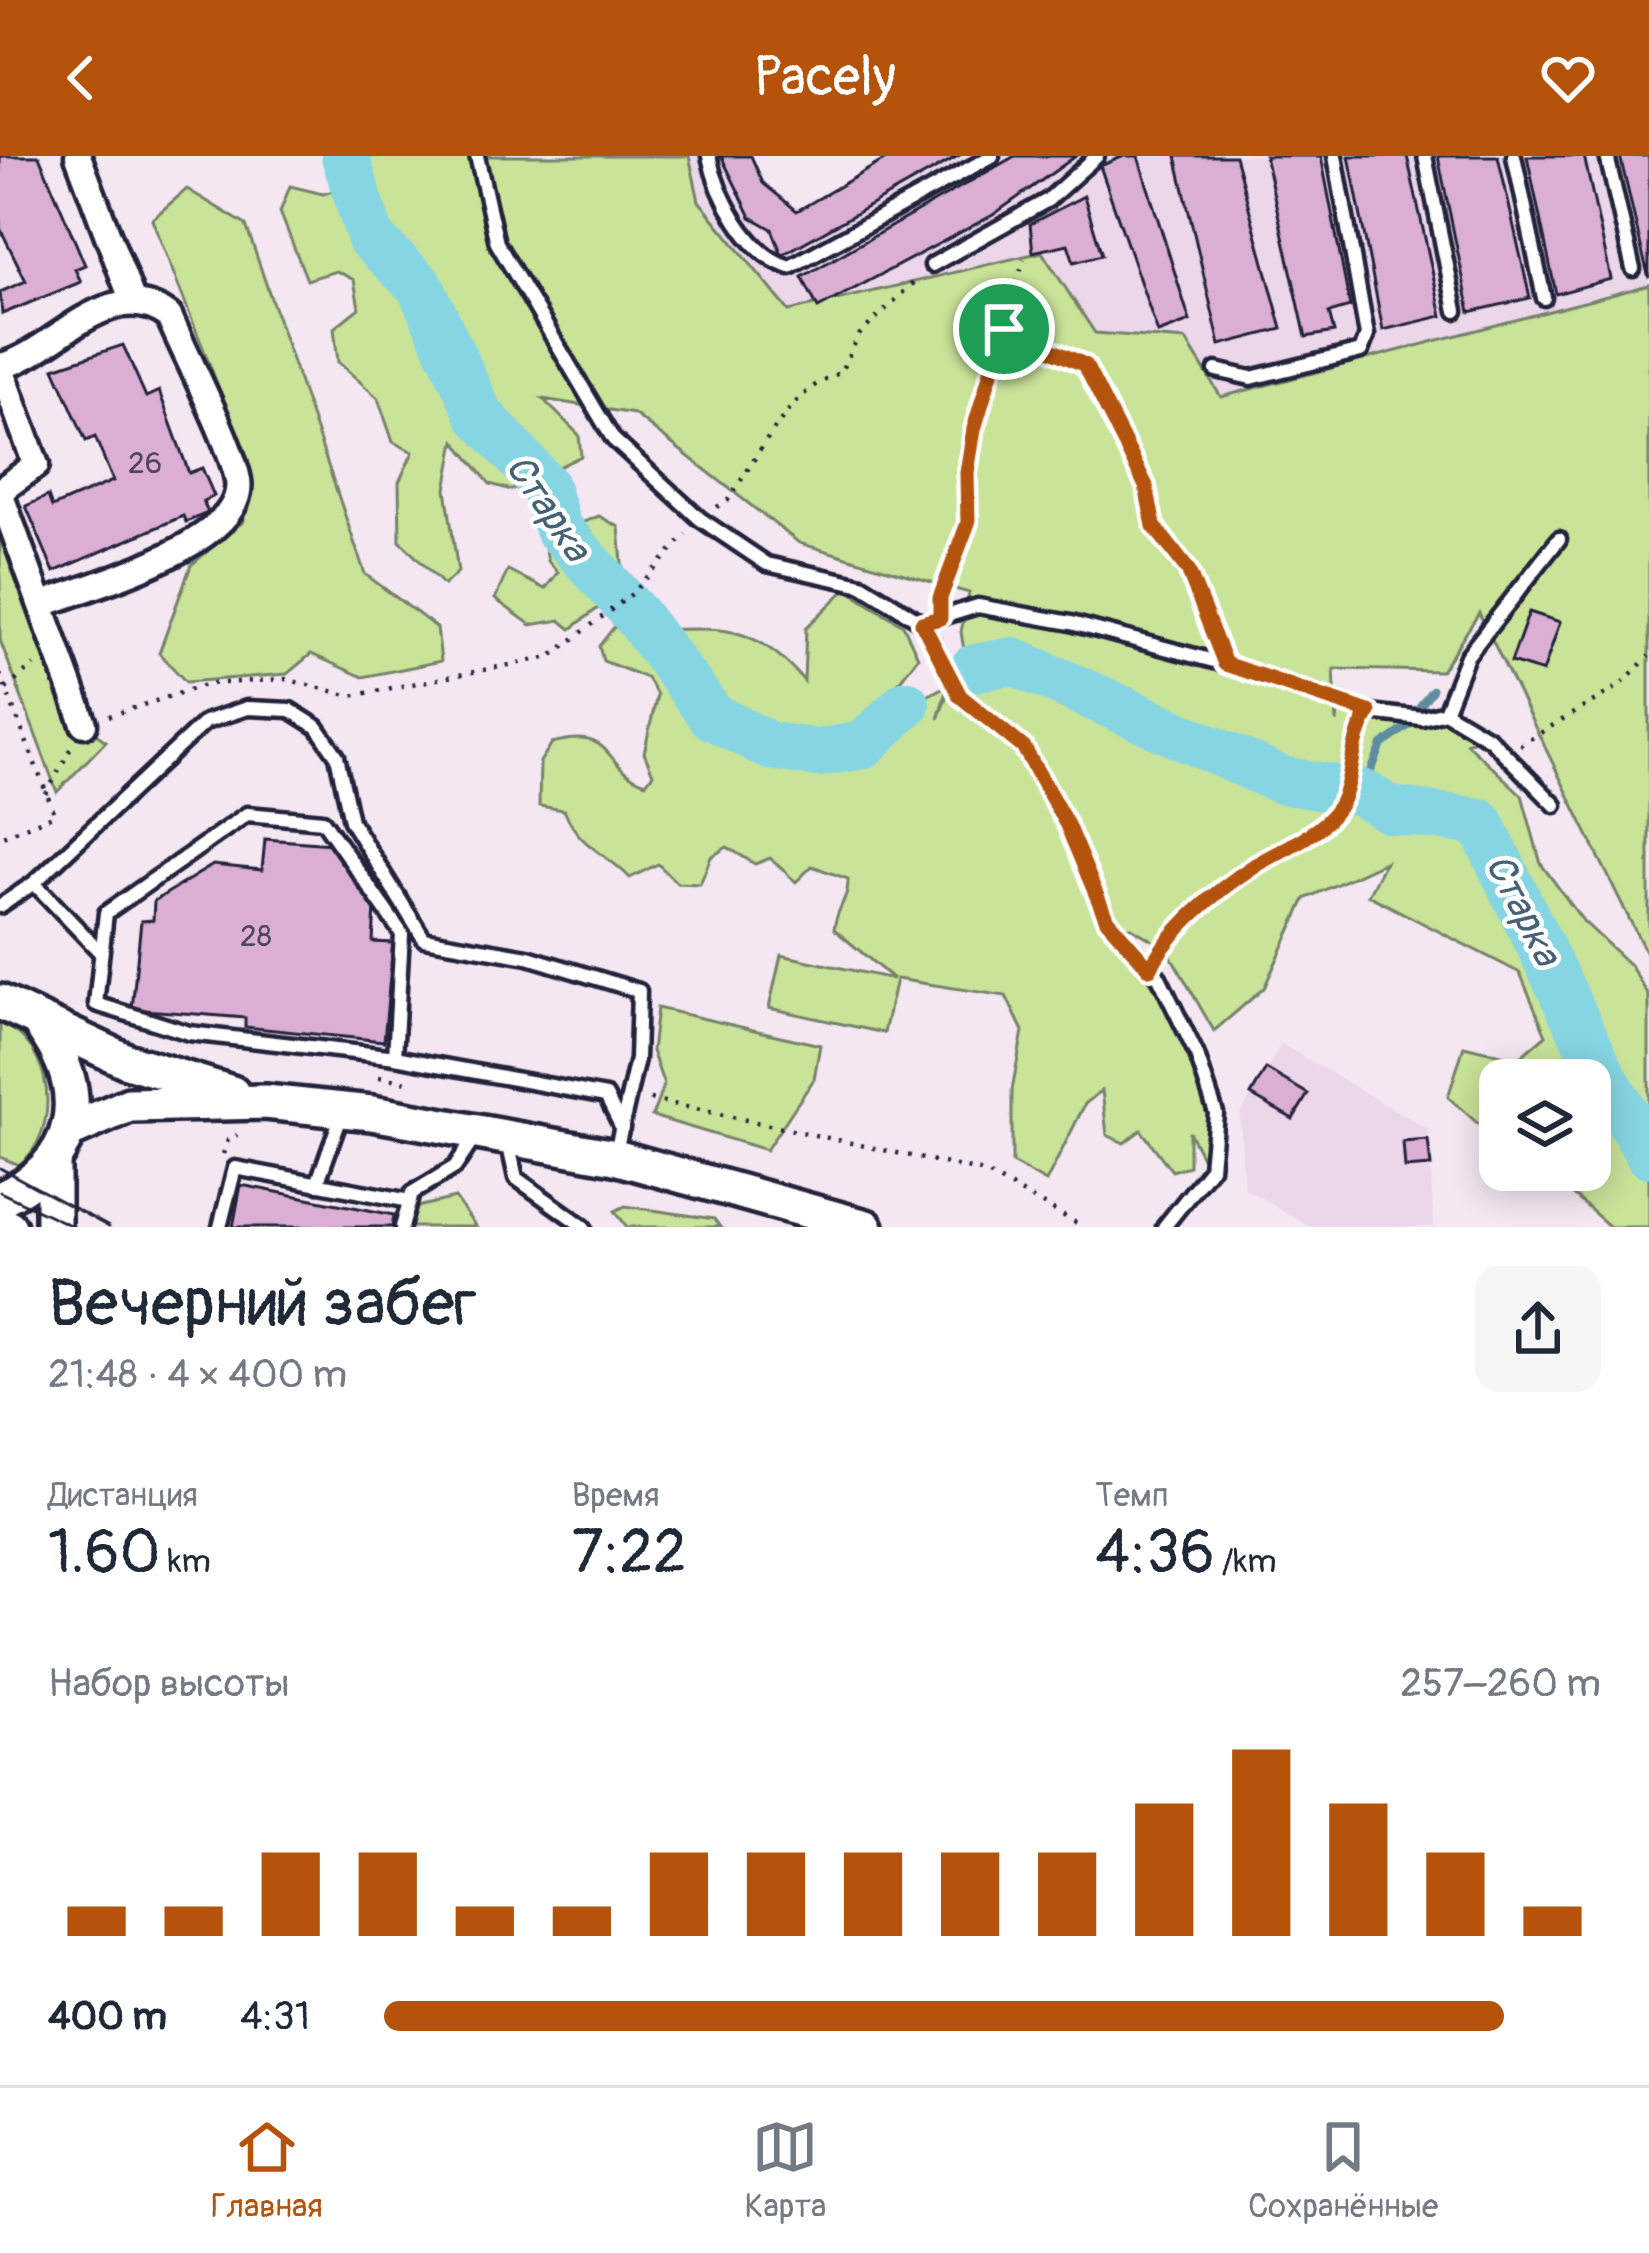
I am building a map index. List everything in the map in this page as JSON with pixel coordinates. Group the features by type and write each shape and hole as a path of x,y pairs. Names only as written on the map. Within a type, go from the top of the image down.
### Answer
{"main road":[{"path":"0,1002 127,1061 265,1102"},
{"path":"40,1024 63,1055 73,1092 69,1131 53,1162 53,1227"},
{"path":"69,1131 129,1105 265,1102 493,1133 618,1142 866,1227"},
{"path":"0,1199 53,1162"},
{"path":"0,1223 10,1227"}],"street":[{"path":"78,156 134,302"},
{"path":"43,604 199,542 231,512 238,483 169,316 149,302 122,302 0,368 36,464 0,492 84,724"}],"lane":[{"path":"477,156 497,243 550,340 613,439 700,519 767,564 862,585 922,623 960,696 1024,748 1067,825 1107,920 1150,969 1197,1055 1216,1113 1211,1168 1163,1227"},
{"path":"709,156 713,177 737,222 778,264 790,267 992,156"},
{"path":"932,265 1048,200 1097,156"},
{"path":"1216,370 1251,378 1361,351 1367,335 1335,156"},
{"path":"1425,156 1456,311"},
{"path":"1514,156 1544,298"},
{"path":"1606,156 1633,269"},
{"path":"1445,712 1467,656 1559,539"},
{"path":"922,623 978,606 1071,623 1225,664 1369,712 1422,718 1445,712 1504,753 1555,805"},
{"path":"0,906 34,883 205,722 247,708 290,710 317,727 337,756 351,821 424,939 528,957 639,991 637,1059 618,1142"},
{"path":"395,1057 403,934 323,821 247,814 106,913 96,1004 189,1033 395,1057 606,1096 618,1142"},
{"path":"34,883 101,953"},
{"path":"317,1184 343,1110"},
{"path":"402,1227 411,1197 493,1133 516,1178 584,1227"},
{"path":"220,1227 235,1168 411,1197"}],"path":[{"path":"940,618 940,598 968,523 967,473 974,429 1024,259"},
{"path":"46,794 84,724 208,685 285,680 351,696 550,657 633,592 700,519 728,500 802,394 820,379 840,373 860,335 932,265"},
{"path":"1004,329 1085,365 1146,486 1154,526 1188,570 1225,664"},
{"path":"6,688 55,648"},
{"path":"1504,753 1619,686 1649,656"},
{"path":"0,674 55,815 0,837"},
{"path":"1150,969 1162,944 1251,868 1298,842 1338,808 1354,735 1369,712"},
{"path":"221,1159 228,1140 242,1133"}],"shaded area":[{"path":"689,156 751,156 763,183 798,211 891,156 1649,156 1649,285 1220,397 1186,340 1095,333 1041,252 789,311 699,201"},
{"path":"1281,1044 1428,1129 1434,1227 1311,1227 1244,1188 1240,1115"}],"green space":[{"path":"345,156 689,156 699,201 789,311 1042,252 1095,333 1186,340 1221,397 1649,285 1649,959 1479,613 1441,671 1334,669 1337,723 1338,705 1442,720 1482,738 1466,743 1522,795 1541,864 1583,921 1630,965 1649,996 1649,1227 1610,1227 1569,1191 1611,1191 1611,1059 1518,1059 1546,1035 1520,973 1368,895 1385,862 1305,899 1264,988 1214,1031 1167,949 1130,927 1117,938 1176,1019 1207,1088 1211,1118 1203,1159 1189,1132 1189,1166 1172,1171 1141,1130 1124,1143 1107,1135 1102,1090 1085,1104 1046,1182 1012,1163 1012,1090 1023,1031 1006,996 896,979 884,1033 769,1008 781,955 893,979 834,929 848,879 812,866 796,882 770,858 755,864 727,847 711,857 700,884 677,883 658,864 630,878 585,842 564,810 539,806 540,762 552,743 588,740 599,744 631,776 646,783 653,774 644,753 657,695 647,678 603,661 599,646 614,627 738,633 781,657 804,681 806,628 846,589 903,625 918,657 858,735 806,757 864,747 908,706 948,685 938,719 964,650 961,632 969,593 799,543 634,414 543,399 579,435 581,456 511,490 490,484 455,441 446,489 458,572 444,585 400,541 399,482 413,452 393,442 378,398 338,362 334,328 359,308 354,280 336,271 307,280 280,212 290,186 323,194 351,186"},
{"path":"187,189 246,225 365,574 437,628 441,661 363,677 311,654 287,674 186,682 159,653 191,565 244,521 245,454 152,219"},
{"path":"0,511 71,717 106,741 57,792 0,640"},
{"path":"599,516 619,527 624,588 571,629 560,620 531,625 495,599 508,570 545,589 558,572 548,561 543,538"},
{"path":"657,1008 820,1045 814,1079 766,1150 652,1116 664,1085 652,1051"},
{"path":"0,1023 32,1049 46,1089 42,1132 19,1165 0,1157"},
{"path":"1464,1046 1518,1059 1479,1059 1479,1124 1448,1097"},
{"path":"455,1198 476,1227 410,1227 413,1208"},
{"path":"625,1206 714,1219 720,1227 627,1227 615,1211"}],"building":[{"path":"0,156 39,156 85,265 75,269 81,282 2,314 0,292 26,281 0,228"},
{"path":"721,156 751,156 763,183 797,211 891,156 958,156 782,255 772,229 751,217"},
{"path":"1015,156 1076,156 993,215 818,308 802,277"},
{"path":"1138,156 1190,321 1158,333 1100,166"},
{"path":"1176,156 1235,156 1282,329 1220,345"},
{"path":"1265,156 1321,156 1350,307 1329,313 1334,332 1306,337"},
{"path":"1349,156 1407,156 1442,316 1383,330"},
{"path":"1438,156 1498,156 1530,298 1470,312"},
{"path":"1527,156 1584,156 1611,279 1556,294"},
{"path":"1620,156 1649,156 1649,278 1643,255"},
{"path":"1084,196 1102,255 1074,262 1068,244 1033,252 1030,224"},
{"path":"123,345 146,397 159,391 189,473 202,468 214,496 203,501 208,513 186,522 183,516 54,572 26,506 48,496 52,507 113,481 95,437 86,441 54,368"},
{"path":"1529,612 1560,622 1543,672 1511,662"},
{"path":"265,839 332,844 375,907 373,942 393,943 384,1041 245,1027 245,1018 132,1009 141,921 153,920 154,901 213,865 262,870"},
{"path":"1266,1069 1308,1094 1293,1119 1251,1095"},
{"path":"1428,1140 1431,1166 1405,1168 1403,1142"},
{"path":"241,1185 394,1215 392,1227 233,1227"}],"waterway":[{"name":"Старка","path":"345,156 371,239 420,286 479,414 545,486 558,529 636,615 712,716 770,746 817,753 863,745 906,704"},
{"name":"Старка","path":"974,668 1013,661 1281,780 1362,793 1391,810 1480,822 1604,1078 1649,1154"},
{"path":"1415,713 1432,690"},
{"path":"1362,793 1382,745 1411,724"}],"tram line":[{"path":"0,1168 109,1227"},
{"path":"0,1192 74,1227"}],"route":[{"path":"1004,329 1085,365 1146,486 1154,526 1188,570 1225,664 1369,712 1354,735 1338,808 1298,842 1251,868 1162,944 1150,969 1107,920 1067,825 1024,748 960,696 922,623 940,618 940,598 968,523 967,473 974,429 1004,329"}]}
